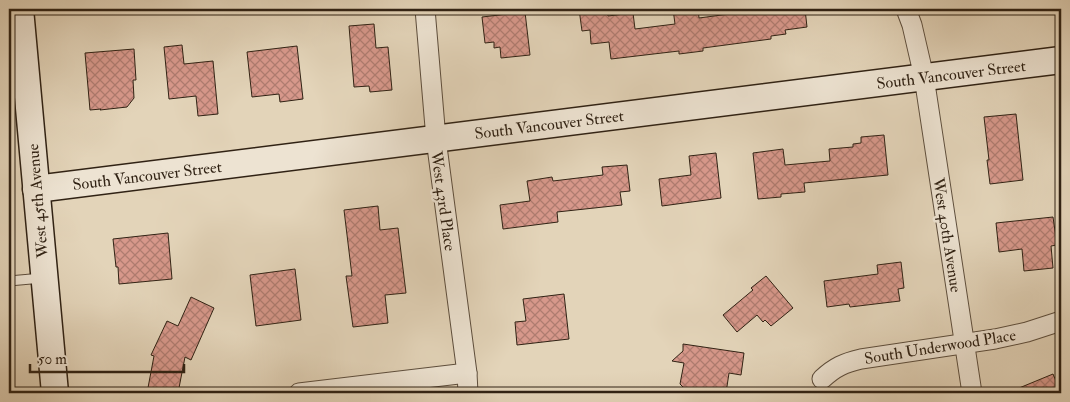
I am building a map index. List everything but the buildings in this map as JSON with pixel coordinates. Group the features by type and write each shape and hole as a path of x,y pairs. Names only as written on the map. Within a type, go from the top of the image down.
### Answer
{"street":[{"name":"West 45th Avenue","path":"20,9 21,67 36,188 55,393"},
{"name":"West 43rd Place","path":"425,9 436,138 468,393"},
{"name":"West 40th Avenue","path":"906,9 912,25 924,78 972,393"},
{"name":"South Vancouver Street","path":"36,188 1061,60"},
{"name":"South Underwood Place","path":"822,379 832,369 846,362 964,344 1027,332 1061,321"},
{"path":"299,393 467,373"}],"lane":[{"path":"9,281 44,278"}]}
